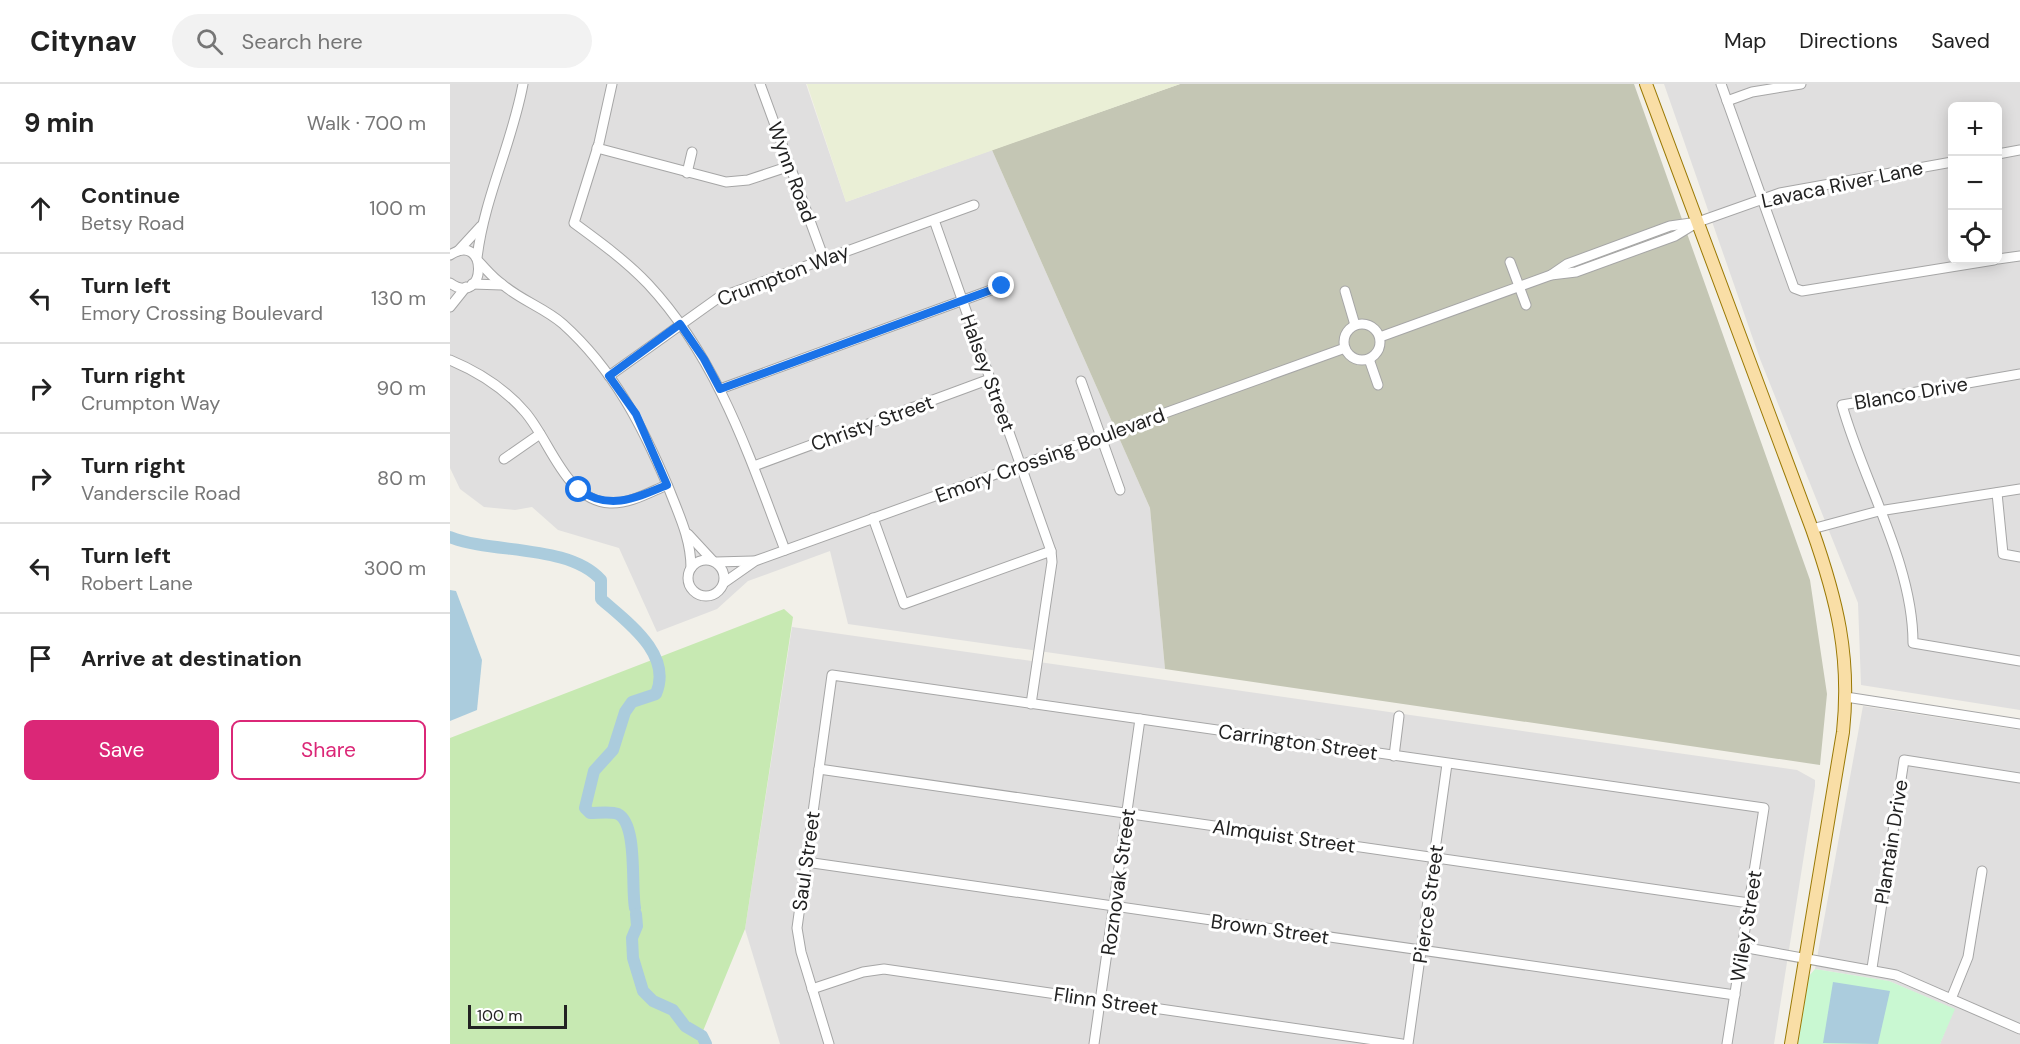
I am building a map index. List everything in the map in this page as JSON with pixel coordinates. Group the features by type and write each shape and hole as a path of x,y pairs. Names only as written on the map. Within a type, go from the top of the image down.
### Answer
{"main road":[{"path":"1646,84 1812,529 1838,610 1845,662 1846,697 1837,769 1791,1044"}],"street":[{"path":"450,307 479,274 481,226 508,146 523,84"},
{"path":"612,84 597,148 574,223 621,258 647,284 680,324 704,359 754,466 785,550"},
{"name":"Wynn Road","path":"760,84 824,259"},
{"path":"1720,84 1794,288 1963,264"},
{"path":"1727,101 1752,92 1802,84"},
{"path":"597,148 687,173 736,182 790,166"},
{"path":"2002,153 2020,150"},
{"path":"687,173 692,152"},
{"name":"Lavaca River Lane","path":"1698,222 1762,199 1832,182 1948,163"},
{"name":"Crumpton Way","path":"609,376 718,298 974,205"},
{"name":"Halsey Street","path":"934,220 1052,551 1031,704"},
{"path":"1380,337 1551,275 1576,272 1682,233 1698,222"},
{"path":"453,253 481,226"},
{"path":"453,253 468,252 502,285 532,302 562,324 609,376 636,414 686,532 691,568 688,575 690,586 701,596 716,594 725,582 755,561"},
{"path":"2002,258 2020,256"},
{"path":"1510,262 1526,305"},
{"path":"450,283 502,285"},
{"path":"720,389 1002,286"},
{"path":"1345,291 1355,325"},
{"path":"1369,324 1380,337 1379,349 1369,359 1353,357 1345,348 1345,336 1355,325 1369,324"},
{"name":"Emory Crossing Boulevard","path":"755,561 1345,348"},
{"path":"1369,359 1378,385"},
{"path":"450,360 477,372 496,385 526,413 574,486 591,498 620,503 667,485"},
{"name":"Blanco Drive","path":"1879,511 1842,405 2020,374"},
{"name":"Christy Street","path":"754,466 990,379"},
{"path":"1081,381 1120,490"},
{"path":"504,459 540,434"},
{"path":"1812,529 1879,511 2020,489"},
{"path":"1997,493 2003,554 2020,557"},
{"path":"1879,511 1897,560 1908,601 1913,643 2020,660"},
{"path":"873,518 904,604 1052,551"},
{"path":"686,532 723,571 725,582"},
{"path":"691,568 703,560 755,561"},
{"name":"Carrington Street","path":"832,675 1764,808"},
{"name":"Saul Street","path":"829,1044 797,928 832,675"},
{"path":"1846,697 2020,724"},
{"path":"1394,756 1399,716"},
{"name":"Roznovak Street","path":"1094,1044 1140,719"},
{"name":"Plantain Drive","path":"1872,969 1904,760 2020,778"},
{"name":"Pierce Street","path":"1408,1044 1447,764"},
{"name":"Almquist Street","path":"819,769 1749,903"},
{"name":"Wiley Street","path":"1727,1044 1764,808"},
{"name":"Brown Street","path":"806,862 1735,995"},
{"path":"1951,999 1968,957 1982,872"},
{"path":"1742,948 1896,975 2020,1029"},
{"name":"Flinn Street","path":"812,989 863,972 884,969 1402,1044"}],"shaded area":[{"path":"450,84 806,84 846,202 992,150 1150,508 1165,669 848,624 830,551 748,581 717,609 657,632 619,548 558,530 532,507 515,510 484,507 460,489 450,468"},
{"path":"807,84 1180,84 846,202"},
{"path":"1180,84 1634,84 1810,580 1827,694 1820,765 1165,669 1150,508 992,150"},
{"path":"1664,84 2020,84 2020,710 1861,685 1858,603 1760,359"},
{"path":"792,627 1797,770 1815,780 1815,786 1774,1044 780,1044 745,929"},
{"path":"1863,706 2020,730 2020,1044 1940,1044 1954,1009 1889,981 1815,969"}],"green space":[{"path":"784,609 793,617 745,929 703,1031 702,1044 450,1044 450,738"},
{"path":"1815,969 1889,981 1955,1009 1940,1044 1798,1044 1809,976"}],"water":[{"path":"450,590 456,591 482,660 477,710 450,721"},
{"path":"1833,982 1890,991 1878,1044 1823,1043"}],"waterway":[{"path":"450,537 487,546 550,555 570,560 587,569 601,580 601,599 645,640 653,652 660,679 656,694 632,702 625,712 613,750 594,771 585,808 590,813 615,813 624,820 629,830 631,843 635,908"},
{"path":"636,914 637,926 632,938 633,958 643,991 653,1001 673,1010 685,1026 702,1036 706,1044"}],"route":[{"path":"579,490 600,501 620,503 667,485 636,414 609,376 680,324 704,359 720,389 1002,286"}]}
